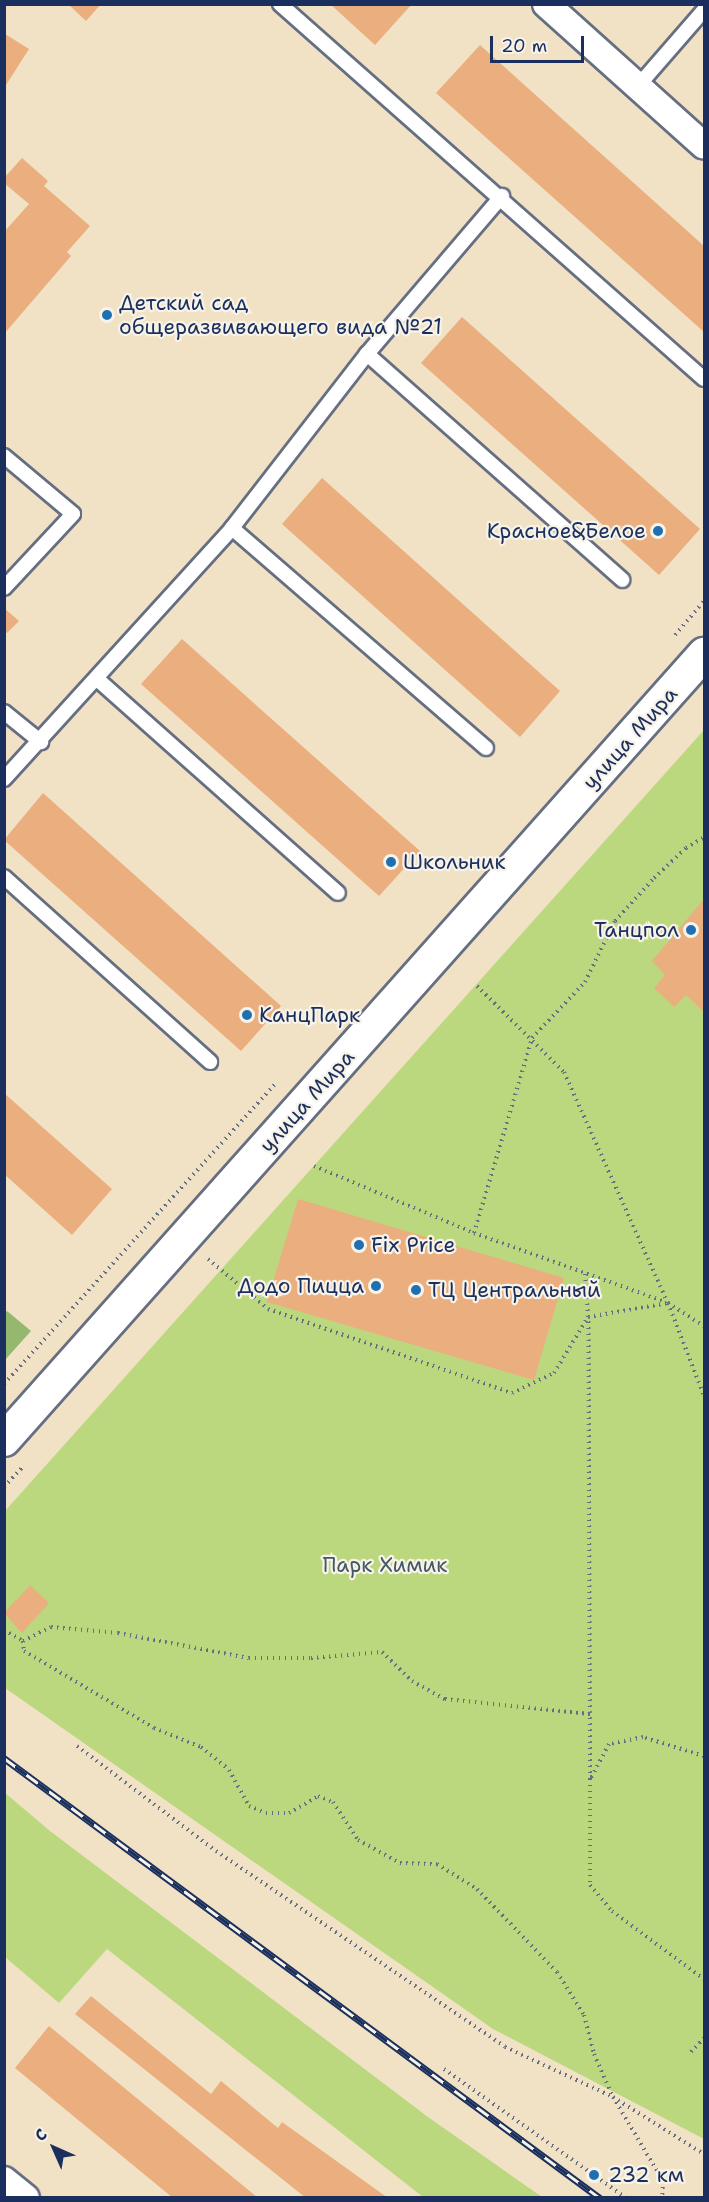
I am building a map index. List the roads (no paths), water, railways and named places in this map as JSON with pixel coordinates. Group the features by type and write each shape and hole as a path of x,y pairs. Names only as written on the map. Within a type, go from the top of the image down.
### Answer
{"street":[{"path":"546,4 705,146"},
{"name":"улица Мира","path":"4,1440 705,654"},
{"path":"4,2180 26,2198"}],"lane":[{"path":"280,4 501,196 705,379"},
{"path":"638,86 705,10"},
{"path":"4,779 41,742 232,528 368,354 501,196"},
{"path":"368,354 622,580"},
{"path":"4,456 73,514 4,588"},
{"path":"232,528 486,748"},
{"path":"97,679 338,893"},
{"path":"4,712 41,742"},
{"path":"4,877 210,1062"}],"railway":[{"path":"4,1758 600,2198"}],"place":[{"name":"Детский сад общеразвивающего вида №21","path":"107,315"},
{"name":"Красное&Белое","path":"658,531"},
{"name":"Школьник","path":"391,862"},
{"name":"Танцпол","path":"691,930"},
{"name":"КанцПарк","path":"247,1015"},
{"name":"Fix Price","path":"359,1245"},
{"name":"Додо Пицца","path":"376,1286"},
{"name":"ТЦ Центральный","path":"416,1290"},
{"name":"232 км","path":"594,2175"}],"park label":[{"name":"Парк Химик","path":"385,1565"}]}
